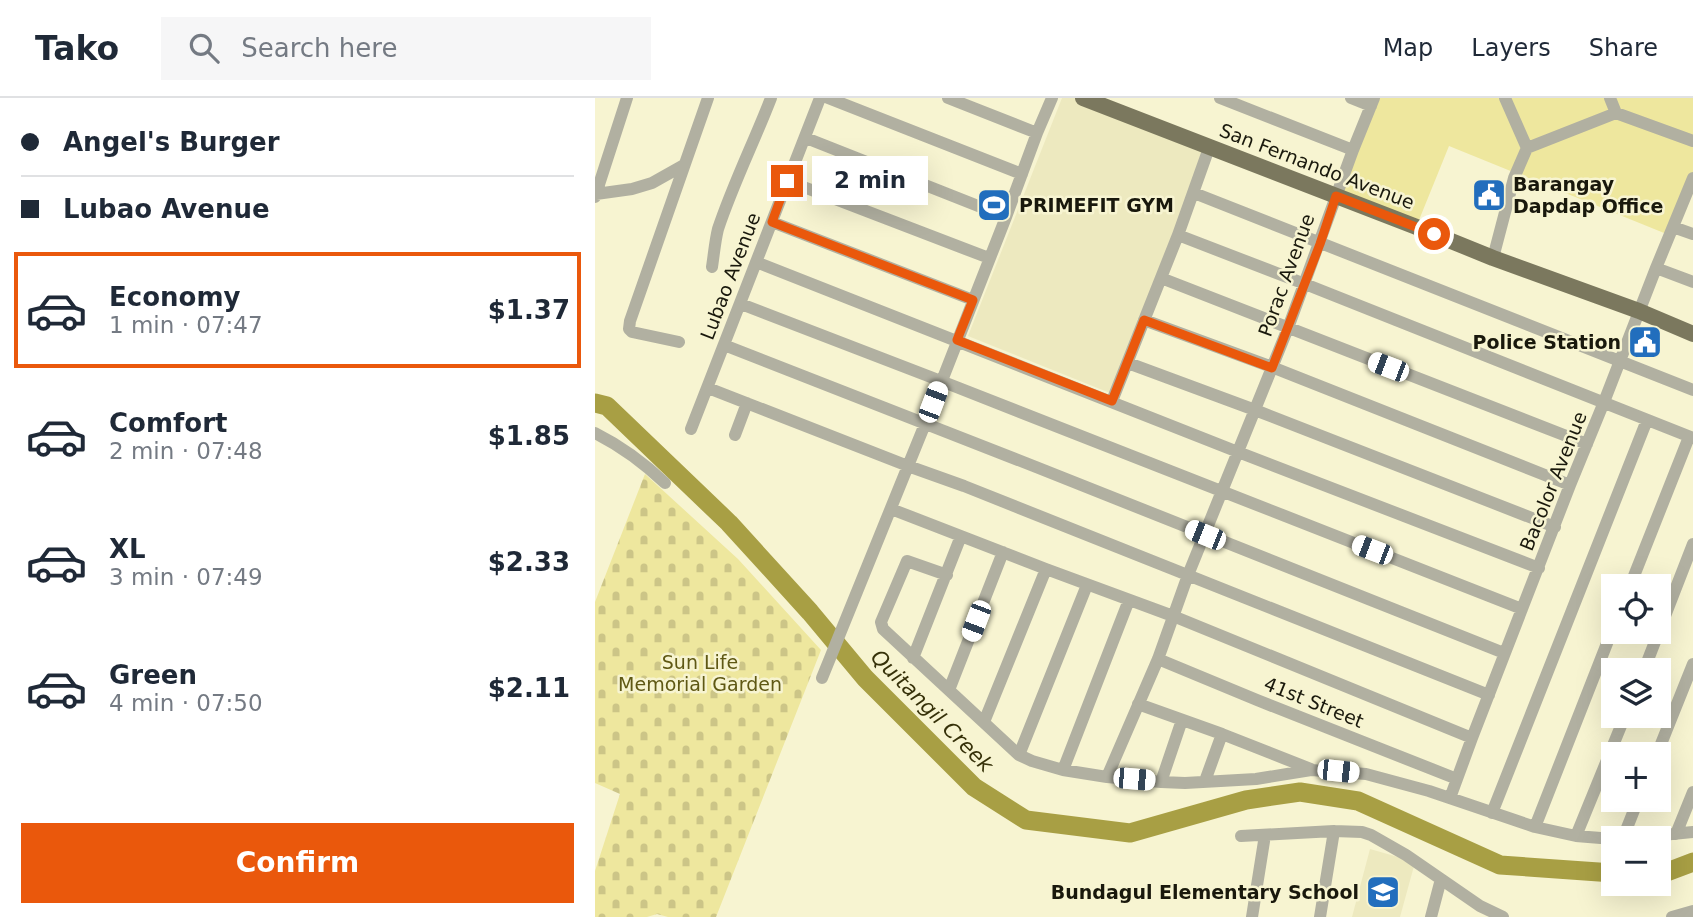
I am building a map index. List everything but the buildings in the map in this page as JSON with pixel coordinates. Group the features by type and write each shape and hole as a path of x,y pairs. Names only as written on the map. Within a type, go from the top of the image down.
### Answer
{"main road":[{"name":"San Fernando Avenue","path":"1083,98 1693,334"}],"street":[{"path":"627,98 596,196 652,183 684,165"},
{"path":"679,342 632,332 629,329 645,274 708,98"},
{"path":"712,267 717,232 771,98"},
{"name":"Lubao Avenue","path":"691,429 820,98"},
{"path":"828,98 1022,174"},
{"path":"948,98 1037,133"},
{"path":"822,678 925,424 1052,98"},
{"path":"1220,98 1353,150"},
{"path":"1351,98 1373,102"},
{"path":"1505,98 1527,148"},
{"path":"1611,98 1616,113"},
{"name":"Porac Avenue","path":"1107,777 1158,659 1188,575 1288,328 1373,102"},
{"path":"1493,258 1514,178 1527,148 1616,113 1693,141"},
{"path":"806,138 1006,217"},
{"path":"1112,401 1178,235 1209,148"},
{"path":"787,181 989,258"},
{"name":"Bacolor Avenue","path":"1450,798 1570,485 1692,184"},
{"path":"1194,193 1693,390"},
{"path":"772,222 973,300"},
{"path":"1673,227 1693,234"},
{"path":"1178,235 1691,437 1635,574"},
{"path":"756,262 1539,568"},
{"path":"1656,268 1693,282"},
{"path":"1161,278 1587,444"},
{"path":"741,304 1522,609"},
{"path":"1144,320 1570,485"},
{"path":"724,345 1504,653"},
{"path":"1128,363 1555,527"},
{"path":"708,388 964,486 1489,695"},
{"path":"735,435 747,403"},
{"path":"1492,813 1647,419"},
{"path":"595,433 616,443 665,483"},
{"path":"891,509 1173,616 1472,738"},
{"path":"913,658 961,536"},
{"path":"1649,658 1693,544"},
{"path":"949,690 1003,552"},
{"path":"947,575 907,561 881,622 883,629 1019,755 1032,761 1063,770 1161,782 1257,779 1311,770 1381,777 1535,827 1576,836 1601,838"},
{"path":"984,722 1046,569"},
{"path":"1019,755 1087,585"},
{"path":"1063,770 1129,600"},
{"path":"1535,827 1607,644"},
{"name":"41st Street","path":"1158,659 1457,779"},
{"path":"1662,742 1693,664"},
{"path":"1138,704 1311,770"},
{"path":"1161,782 1182,720"},
{"path":"1576,836 1620,728"},
{"path":"1205,781 1221,734"},
{"path":"1676,834 1693,792"},
{"path":"1320,917 1334,831"},
{"path":"1241,836 1362,832 1406,855 1441,879 1478,911 1503,917"},
{"path":"1671,834 1693,832"},
{"path":"1252,917 1265,835"},
{"path":"1431,917 1441,879"},
{"path":"1676,916 1693,911"}],"shaded area":[{"path":"1062,98 1076,98 1206,150 1110,393 968,336"},
{"name":"Bundagul Elementary School","path":"1370,849 1398,857 1414,866 1400,917 1352,917"}],"green space":[{"path":"1376,98 1693,98 1693,175 1669,235 1449,146 1417,225 1338,193"},
{"name":"Sun Life Memorial Garden","path":"645,474 738,559 821,650 716,917 668,917 657,914 647,917 595,917 595,871 620,794 595,783 595,602"}],"waterway":[{"name":"Quitangil Creek","path":"595,403 607,406 729,523 810,612 865,678 974,787 1026,820 1130,833 1246,800 1300,792 1358,801 1500,865 1601,872"},
{"name":"Quitangil Creek","path":"1671,870 1693,862"}],"place":[{"name":"Barangay Dapdap Office","path":"1489,195"},
{"name":"PRIMEFIT GYM","path":"994,205"},
{"name":"Police Station","path":"1645,342"},
{"name":"Bundagul Elementary School","path":"1383,892"}],"route":[{"path":"787,181 772,222 973,300 957,340 1112,401 1144,320 1272,368 1336,196 1434,234"}]}
